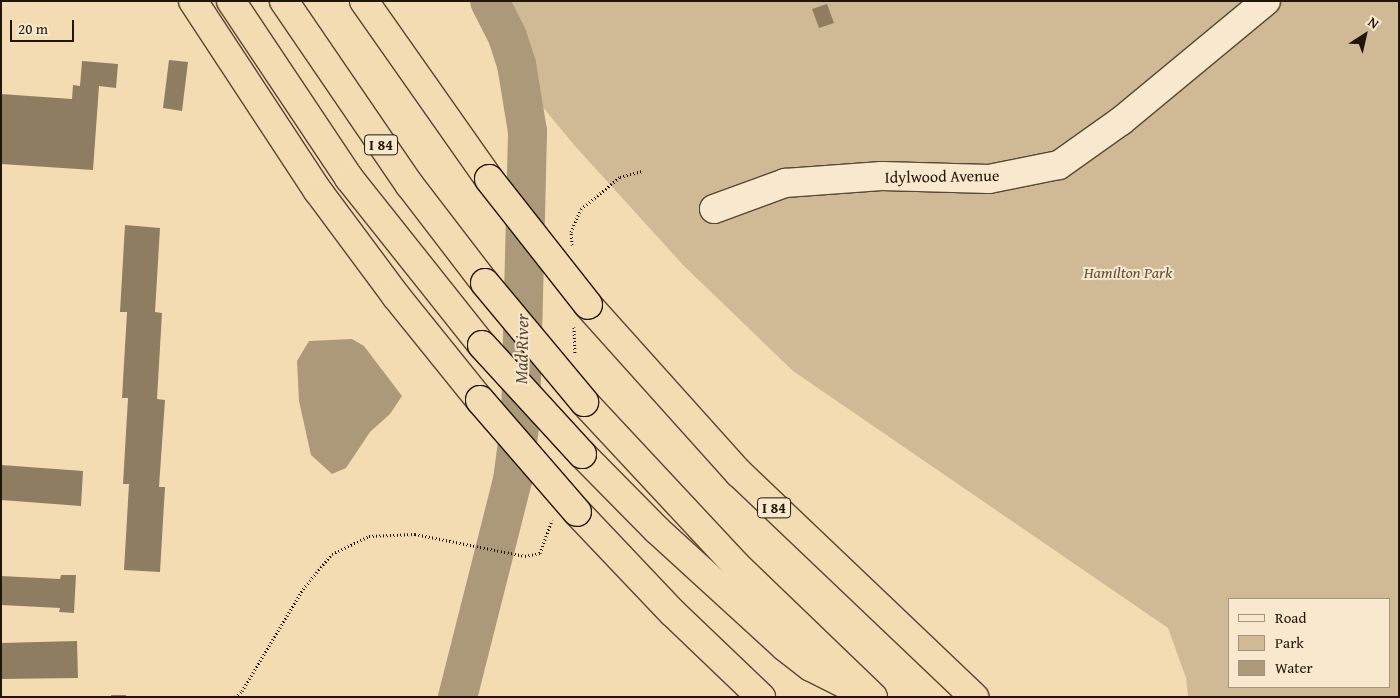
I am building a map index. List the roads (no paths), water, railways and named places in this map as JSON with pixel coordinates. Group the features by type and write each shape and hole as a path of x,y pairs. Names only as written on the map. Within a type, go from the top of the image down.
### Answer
{"highway":[{"path":"193,1 324,199 396,296 480,400 577,512 673,613 761,697"},
{"path":"231,1 349,178 482,345 582,454 657,530 797,657 828,676 871,694"},
{"name":"I 84","path":"284,1 379,142 485,283 584,402 722,552 871,694"},
{"name":"I 84","path":"364,1 489,179 588,305 739,473 974,697"}],"street":[{"name":"Idylwood Avenue","path":"714,209 785,183 882,176 989,179 1059,165 1120,121 1266,1"}],"water":[{"path":"352,339 364,346 402,396 390,414 370,432 346,468 332,474 311,455 299,401 297,361 309,341"}],"waterway":[{"name":"Mad River","path":"457,697 512,480 520,419 527,131 516,64 507,36 489,1"}],"park label":[{"name":"Hamilton Park","path":"1128,272"}]}
